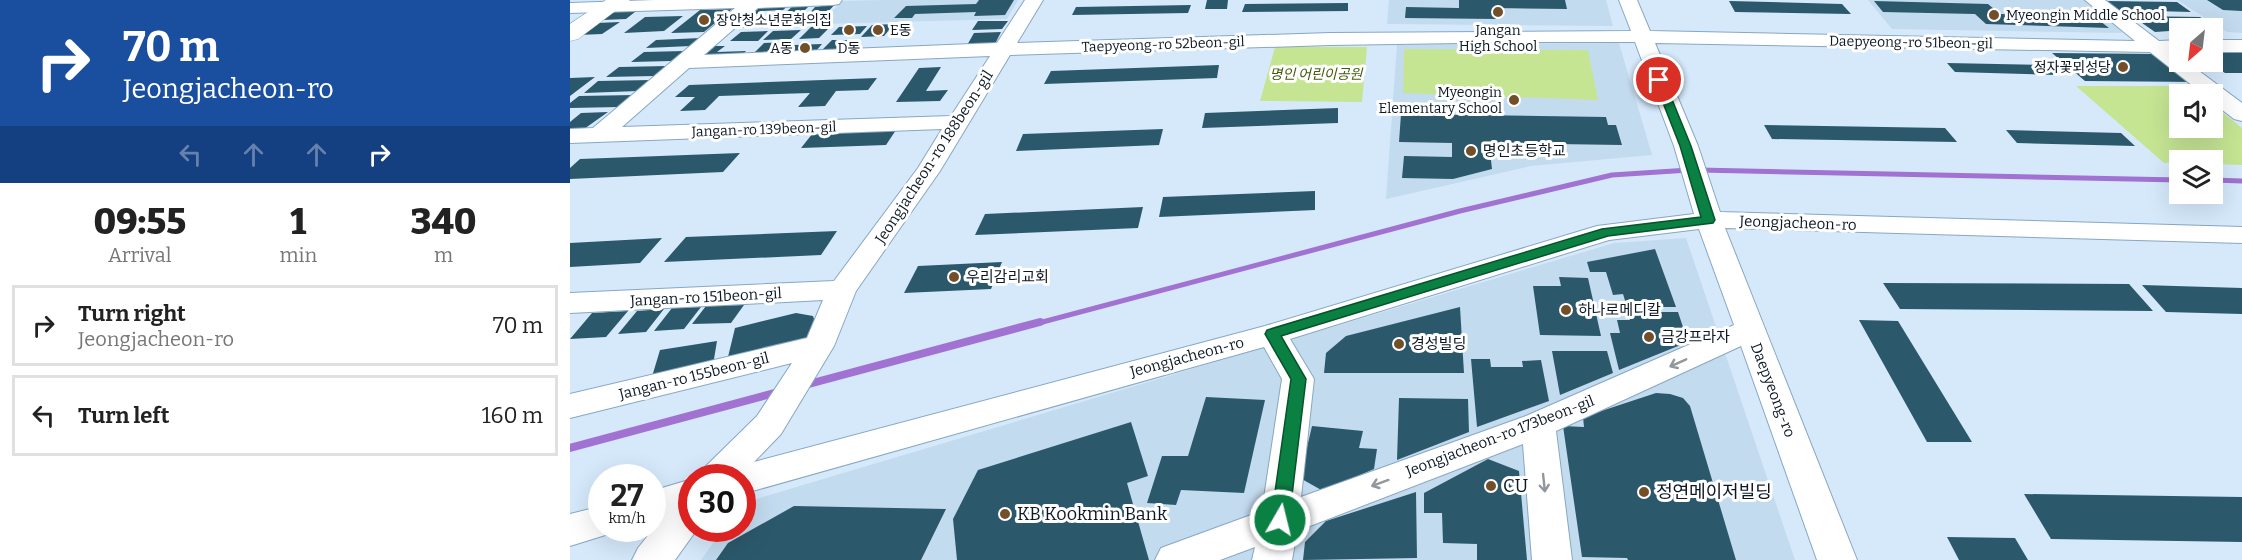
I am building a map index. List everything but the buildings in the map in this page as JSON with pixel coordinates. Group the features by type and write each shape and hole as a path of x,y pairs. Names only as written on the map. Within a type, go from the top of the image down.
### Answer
{"main road":[{"path":"570,34 608,8"}],"street":[{"path":"570,8 833,0"},
{"name":"Jeongjacheon-ro 188beon-gil","path":"731,464 769,425 819,346 842,290 899,213 959,122 1034,0"},
{"path":"1628,0 1642,37"},
{"path":"2094,0 2242,114"},
{"path":"599,135 755,1"},
{"path":"570,18 608,8"},
{"name":"Taepyeong-ro 52beon-gil","path":"685,62 1330,39 1642,37"},
{"name":"Daepyeong-ro 51beon-gil","path":"1642,37 2169,46"},
{"name":"Daepyeong-ro","path":"1642,37 1686,146 1709,220 1837,560"},
{"path":"2223,46 2242,46"},
{"name":"Jangan-ro 139beon-gil","path":"570,136 959,122"},
{"name":"Jeongjacheon-ro","path":"756,476 1272,334 1606,232 1709,220 2242,236"},
{"name":"Jangan-ro 151beon-gil","path":"570,303 842,290"},
{"name":"Jeongjacheon-ro 173beon-gil","path":"1175,560 1538,425 1750,330"},
{"path":"1272,334 1298,379 1280,520 1272,560"},
{"name":"Jangan-ro 155beon-gil","path":"570,406 819,346"},
{"path":"1538,425 1552,560"},
{"path":"570,530 588,525"},
{"path":"652,560 678,526"}],"shaded area":[{"path":"1018,0 1007,19 820,24 842,1"},
{"name":"Jangan High School","path":"1389,0 1606,0 1613,26 1387,24"},
{"name":"Myeongin Middle School","path":"1868,0 2088,0 2127,29 2121,33 1892,29"},
{"path":"2177,0 2242,0 2242,33 2223,29 2223,18 2205,18"},
{"name":"Myeongin Elementary School","path":"1619,43 1652,155 1531,166 1386,199 1397,44"},
{"path":"1686,238 1795,560 701,560 714,542 756,542 756,499 1614,243"}],"green space":[{"name":"명인 어린이공원","path":"1275,47 1367,47 1362,102 1260,101"},
{"path":"1404,49 1588,50 1598,100 1403,93"},
{"path":"2076,86 2169,86 2169,138 2223,138 2223,113 2242,128 2242,165 2223,164 2223,150 2169,150 2169,163 2164,163"}],"waterway":[{"path":"1035,324 1460,211 1612,175 1689,170"},
{"path":"1699,170 2169,180"},
{"path":"2223,180 2242,181"},
{"path":"805,385 1040,322"},
{"path":"570,448 778,392"}],"place":[{"name":"Jangan High School","path":"1498,12"},
{"name":"Myeongin Middle School","path":"1994,15"},
{"name":"장안청소년문화의집","path":"704,20"},
{"name":"D동","path":"849,30"},
{"name":"E동","path":"878,30"},
{"name":"A동","path":"805,48"},
{"name":"정자꽃뫼성당","path":"2123,67"},
{"name":"Myeongin Elementary School","path":"1514,100"},
{"name":"명인초등학교","path":"1471,151"},
{"name":"우리감리교회","path":"954,277"},
{"name":"하나로메디칼","path":"1566,310"},
{"name":"금강프라자","path":"1649,337"},
{"name":"경성빌딩","path":"1399,344"},
{"name":"CU","path":"1491,486"},
{"name":"정연메이저빌딩","path":"1644,492"},
{"name":"KB Kookmin Bank","path":"1005,514"}],"route":[{"path":"1280,520 1298,379 1272,334 1606,232 1709,220 1686,146 1659,80"}]}
